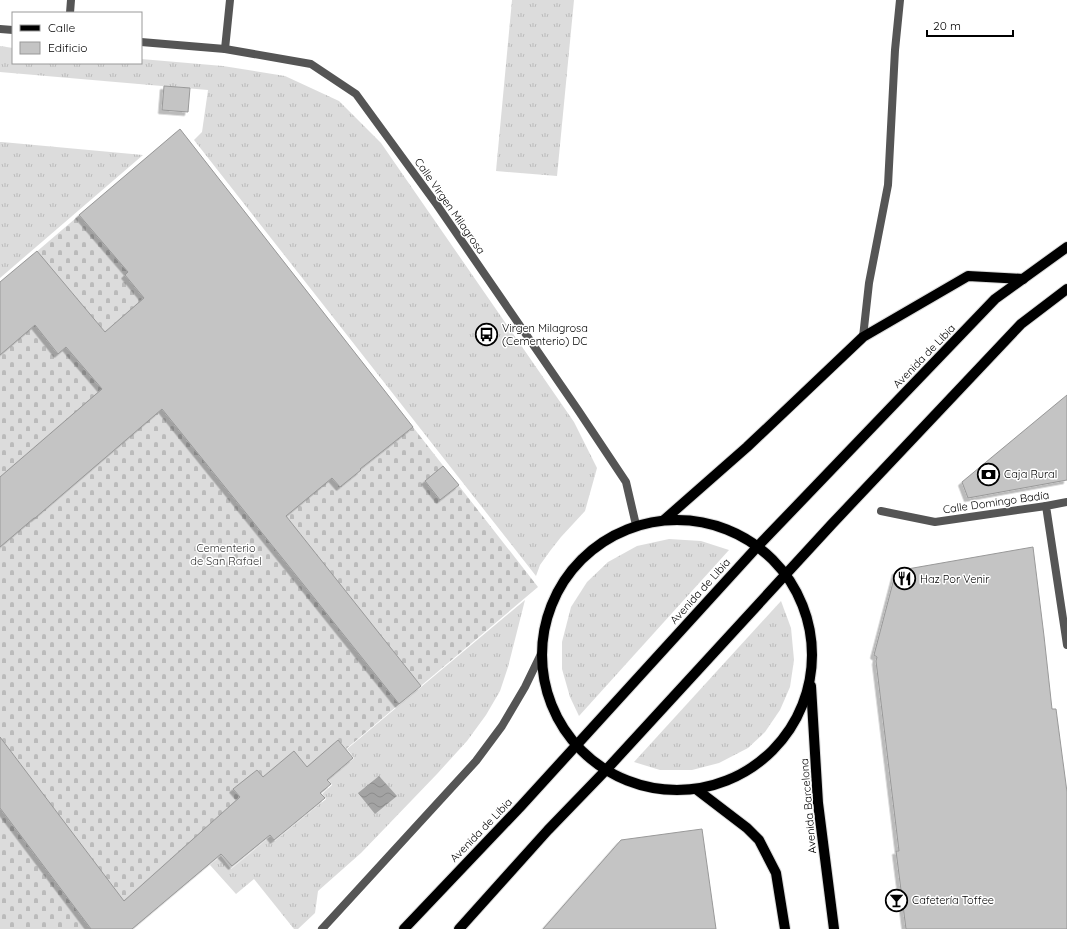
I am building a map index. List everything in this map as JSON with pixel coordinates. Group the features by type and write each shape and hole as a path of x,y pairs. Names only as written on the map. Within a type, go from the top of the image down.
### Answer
{"main road":[{"name":"Avenida de Libia","path":"404,929 521,806 758,546 996,299 1067,247"},
{"path":"664,520 747,447 863,336 968,276 1023,279"},
{"path":"459,929 548,830 606,770 786,573 1021,324 1067,289"},
{"path":"664,520 697,520 729,529 758,546 786,573 804,606 813,643 811,680 800,712 782,740 758,764 729,780 696,789 665,790 634,783 606,770 576,746 561,726 550,703 543,678 541,654 545,620 558,588 578,561 605,539 636,525 664,520"},
{"name":"Avenida Barcelona","path":"811,680 818,803 834,929"},
{"path":"696,789 747,828 759,840 776,873 785,929"}],"street":[{"path":"70,12 71,0"},
{"path":"225,49 230,0"},
{"path":"863,336 869,283 888,185 895,50 900,0"},
{"path":"0,29 12,30"},
{"name":"Calle Virgen Milagrosa","path":"142,42 225,49 311,64 356,94 438,205 626,482 636,525"},
{"name":"Calle Domingo Badía","path":"881,511 935,522 1067,502"},
{"path":"1046,506 1067,645"},
{"path":"322,929 476,761 502,726 525,687 541,654"}],"green space":[{"path":"512,0 574,0 557,176 496,171"},
{"path":"0,46 12,48 12,64 142,64 142,59 223,66 285,76 339,101 381,143 574,422 597,468 585,511 550,551 540,565 536,576 194,140 202,132 208,90 0,72"},
{"name":"Cementerio de San Rafael","path":"180,129 538,587 346,749 353,758 342,768 335,760 321,772 331,784 321,793 325,798 274,840 270,835 232,866 221,854 132,929 0,929 0,283"},
{"path":"0,142 2,142 143,155 0,278"},
{"path":"669,539 701,541 729,550 579,716 570,697 562,669 562,642 571,607 587,582 608,562 637,546"},
{"path":"525,600 508,667 500,691 486,715 467,741 437,774 361,853 318,891 315,913 298,929 294,929 254,879 236,894 210,865 221,856 231,869 271,836 275,841 326,799 322,794 332,785 322,772 334,761 341,769 354,758 347,749"},
{"path":"781,601 791,628 794,660 790,687 780,710 765,732 748,748 719,763 692,770 660,770 634,762"}],"water":[{"path":"379,776 397,796 375,814 358,793"}],"building":[{"path":"164,86 190,88 188,112 162,110"},
{"path":"180,129 413,427 360,469 361,470 340,487 332,478 286,516 421,686 399,704 162,409 0,547 0,477 102,389 66,347 58,354 35,325 0,355 0,282 37,251 105,332 144,298 125,275 128,272 79,215"},
{"path":"1067,395 1067,480 968,498 962,482"},
{"path":"443,466 459,485 440,500 425,481"},
{"path":"1033,547 1052,709 1056,709 1067,792 1067,929 906,929 896,851 899,851 876,661 877,657 874,655 896,571"},
{"path":"0,737 124,901 240,797 233,789 257,770 263,777 294,751 307,767 338,740 353,758 327,780 331,784 320,793 325,798 274,840 270,835 232,866 221,854 132,929 91,929 0,808"},
{"path":"702,829 716,929 543,929 621,840"}],"place":[{"name":"Virgen Milagrosa (Cementerio) DC","path":"487,334"},
{"name":"Caja Rural","path":"989,474"},
{"name":"Haz Por Venir","path":"905,579"},
{"name":"Cafetería Toffee","path":"896,900"}]}
